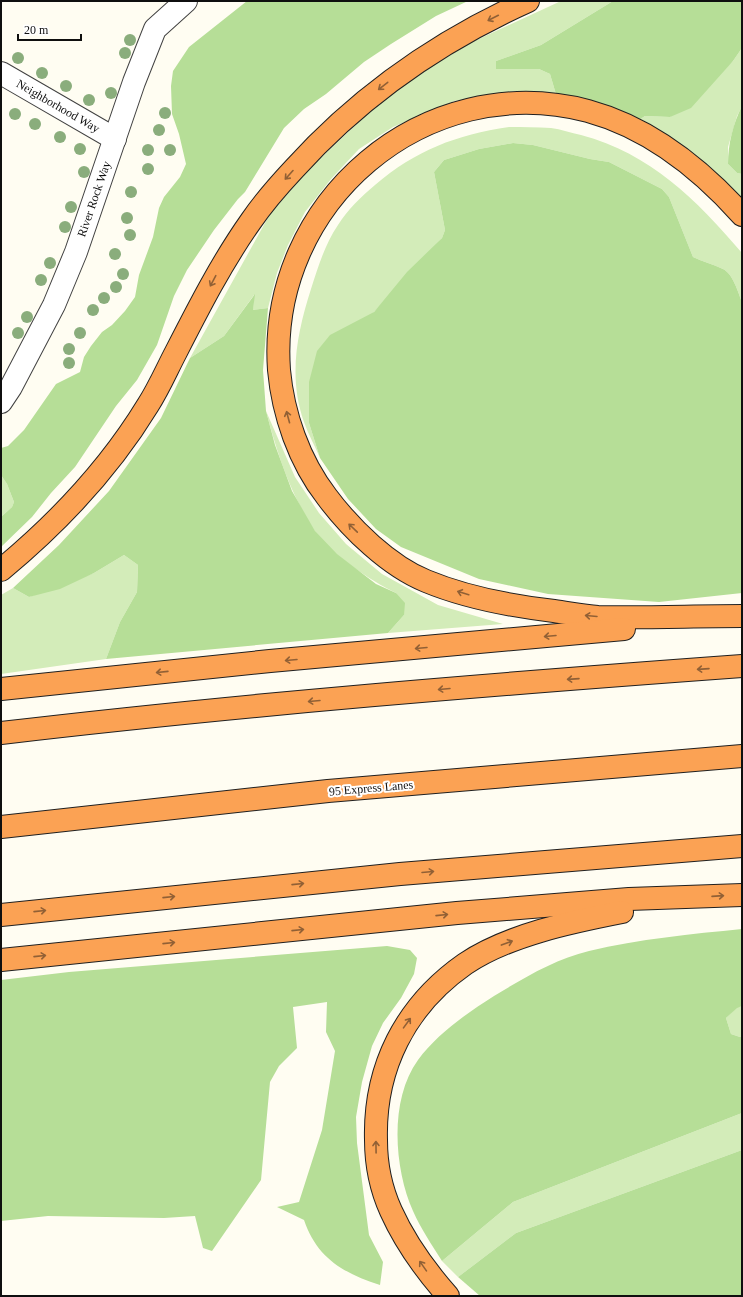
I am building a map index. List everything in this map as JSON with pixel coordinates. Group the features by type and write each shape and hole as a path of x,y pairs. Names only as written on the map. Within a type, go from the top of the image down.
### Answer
{"highway":[{"path":"1,570 54,524 84,492 119,449 149,404 220,268 252,220 279,186 317,144 360,105 405,69 455,37 528,1"},
{"path":"742,215 720,191 689,163 655,139 620,121 587,111 552,104 489,106 456,114 423,126 388,146 360,167 320,212 306,236 292,271 282,307 277,346 280,382 288,419 301,453 318,486 341,516 368,542 398,565 424,581 482,598 509,604 594,617 742,616"},
{"path":"1,689 270,661 606,631 742,616"},
{"path":"1,733 109,720 459,687 742,666"},
{"name":"95 Express Lanes","path":"1,827 328,791 742,756"},
{"path":"1,915 393,875 742,846"},
{"path":"1,960 457,913 629,899 694,898 742,895"},
{"path":"448,1296 430,1276 408,1244 390,1210 382,1187 376,1156 375,1120 379,1088 388,1058 403,1029 422,1003 445,980 466,964 500,946 536,932 587,918 694,898"}],"street":[{"name":"River Rock Way","path":"1,402 24,364 54,305 76,252 155,28 186,1"},
{"name":"Neighborhood Way","path":"1,73 115,139"}],"green space":[{"path":"247,1 468,1 436,16 364,62 326,94 304,109 284,128 245,192 214,230 187,270 174,296 157,345 137,380 116,406 75,467 51,493 32,517 1,547 1,517 12,507 14,502 7,484 1,475 1,448 8,446 24,430 56,384 80,372 84,357 91,346 102,332 112,325 125,311 135,297 139,275 153,237 159,208 164,197 180,177 186,164 179,134 172,114 171,86 173,71 189,47"},
{"path":"561,1 613,1 541,45 496,61 496,69 539,69 550,74 558,101 516,91 454,101 393,127 359,149 331,179 305,212 288,245 277,273 268,308 253,310 254,295 224,336 190,358 270,214 310,168 392,91 470,43"},
{"path":"613,1 742,1 742,48 733,61 691,108 670,117 645,116 639,120 558,101 550,74 539,69 496,69 496,61 541,45"},
{"path":"742,48 742,106 737,116 728,147 728,164 737,173 742,174 742,200 639,120 645,116 670,117 733,61"},
{"path":"742,106 742,174 737,173 728,164 732,134"},
{"path":"509,127 555,129 581,135 606,143 651,166 707,214 742,253 742,302 735,284 727,271 693,257 669,197 662,189 609,162 590,159 533,145 513,143 479,149 444,160 434,172 445,230 442,238 374,312 309,423 320,458 306,426 299,405 295,372 298,339 306,306 322,256 333,232 346,214 375,185 390,173 421,153 454,140 490,130"},
{"path":"513,143 533,145 590,159 609,162 662,189 669,197 693,257 727,271 735,284 742,302 742,593 659,602 548,594 479,579 401,547 376,529 348,499 320,458 309,423 309,382 317,351 330,335 374,312 407,272 442,238 445,230 434,172 444,160 479,149"},
{"path":"255,294 253,310 268,308 263,370 266,411 275,445 292,491 315,531 337,554 376,584 396,593 405,603 404,615 388,633 106,659 120,622 137,592 138,565 124,555 94,573 60,589 29,597 13,588 59,545 109,491 161,418 190,358 224,336"},
{"path":"266,411 295,477 319,513 346,544 382,574 438,605 503,624 388,633 404,615 396,593 351,566 330,548 314,530 305,516 291,487"},
{"path":"1,475 7,484 14,502 12,507 1,517"},
{"path":"124,555 138,565 137,592 120,622 106,659 1,674 1,595 13,588 29,597 94,573"},
{"path":"742,929 742,1006 737,1008 726,1018 731,1034 740,1037 742,1036 742,1113 513,1202 442,1261 423,1231 413,1211 407,1194 399,1155 398,1134 402,1094 409,1076 418,1060 434,1041 463,1017 505,989 552,964 576,954 627,943 666,937"},
{"path":"387,946 410,950 417,958 414,974 401,998 383,1023 372,1046 362,1082 356,1117 357,1143 369,1235 383,1262 380,1285 354,1275 333,1262 316,1244 309,1233 304,1220 277,1207 299,1202 322,1130 335,1051 326,1032 327,1002 293,1007 297,1048 279,1066 270,1082 261,1180 212,1251 203,1248 195,1216 164,1218 48,1216 1,1221 1,980 69,972"},
{"path":"742,1006 742,1036 740,1037 731,1034 726,1018 737,1007"},
{"path":"742,1113 742,1150 516,1233 458,1277 442,1261 513,1202"},
{"path":"742,1150 742,1296 480,1296 458,1277 516,1233"}]}
